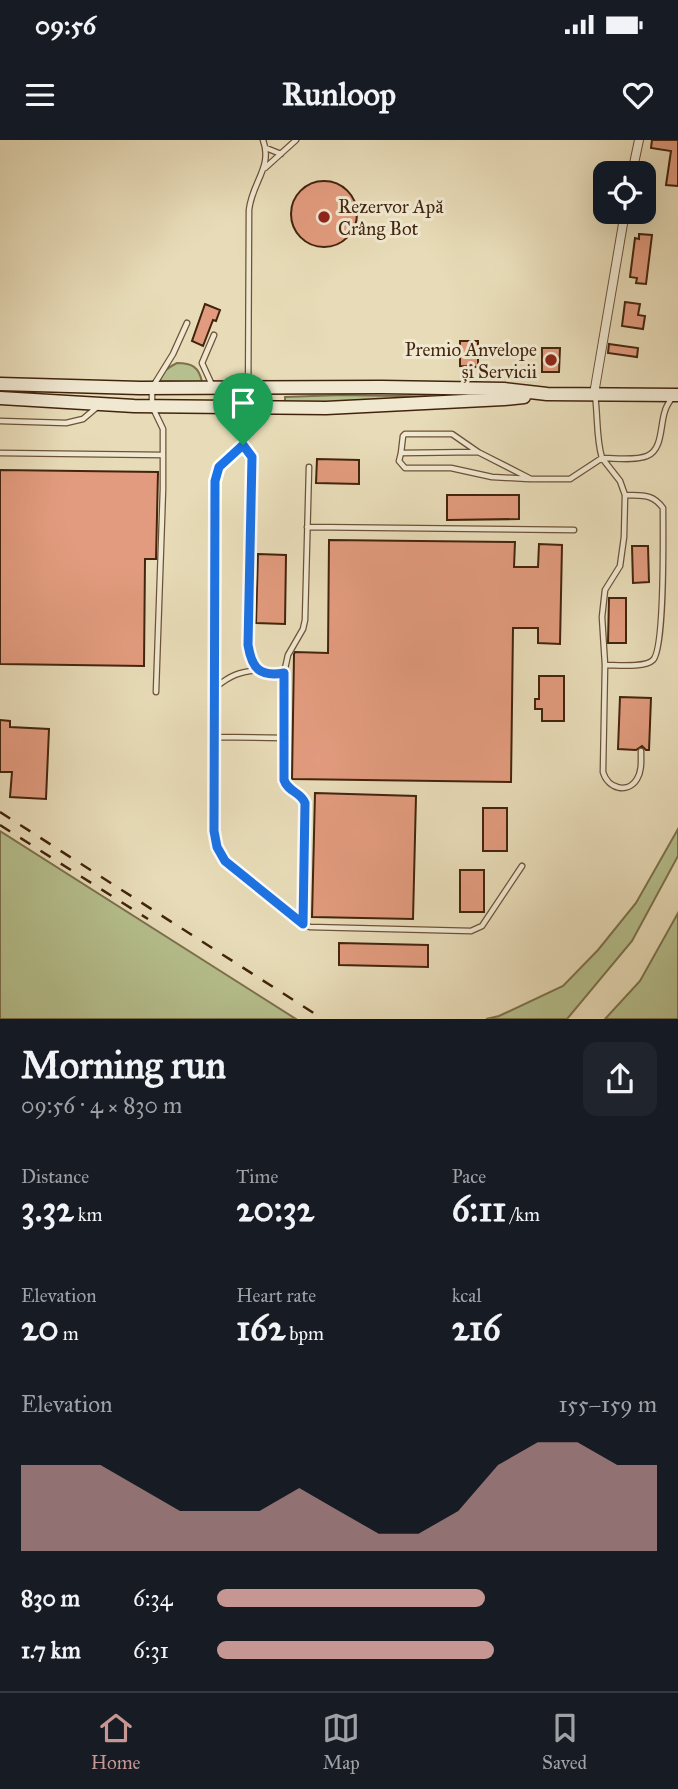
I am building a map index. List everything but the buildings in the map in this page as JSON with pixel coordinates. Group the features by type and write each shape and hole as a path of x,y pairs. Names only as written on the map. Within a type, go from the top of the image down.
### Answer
{"main road":[{"path":"0,384 152,388 504,389 547,394 676,396"},
{"path":"0,398 152,406 352,407 504,400 547,394"}],"street":[{"path":"635,161 639,140"},
{"path":"594,394 623,224"}],"lane":[{"path":"263,140 266,160 253,189 249,210 248,422 243,445 219,467 215,481 214,831 217,847 225,861 310,927 471,932 482,926 522,866"},
{"path":"264,169 296,140"},
{"path":"266,148 281,154"},
{"path":"156,692 163,429 152,406 152,388 173,354 187,323"},
{"path":"213,388 202,363 214,335"},
{"path":"594,394 598,448 602,458 621,481 625,495 620,566 605,590 602,617 605,665 605,781 612,786 626,787 633,784 639,777 641,751"},
{"path":"531,479 478,452 452,434 403,436 399,461 405,468 451,468 492,477 531,479 570,479 602,458 637,458 652,453 658,443 665,410 676,396"},
{"path":"0,421 75,421 83,419 100,403"},
{"path":"243,445 252,457 248,645 251,660 258,670"},
{"path":"401,453 478,452"},
{"path":"0,453 163,455"},
{"path":"303,924 305,803 300,795 288,789 285,784 284,673 288,655 303,629 305,620 309,467"},
{"path":"605,665 646,664 653,660 657,653 662,606 663,508 657,500 647,496 625,495"},
{"path":"307,527 573,530"},
{"path":"215,687 239,672 258,670 265,673 284,673"},
{"path":"215,737 284,738"}],"green space":[{"path":"177,363 194,367 202,382 160,381 166,370"},
{"path":"285,397 454,397 339,404 285,402"},
{"path":"678,829 678,856 632,941 567,1019 486,1019 499,1016 563,986 598,950 636,903"},
{"path":"0,831 296,1019 0,1019"},
{"path":"678,913 678,1019 605,1019 640,981"}],"railway":[{"path":"0,812 323,1019"},
{"path":"0,825 148,919"}],"place":[{"name":"Rezervor Apă Crâng Bot","path":"324,217"},
{"name":"Premio Anvelope și Servicii","path":"551,360"}],"route":[{"path":"243,445 252,457 248,645 251,660 258,670 265,673 284,673 284,780 288,789 300,795 305,803 303,924 225,861 217,847 214,831 215,481 219,467 243,445"}]}
